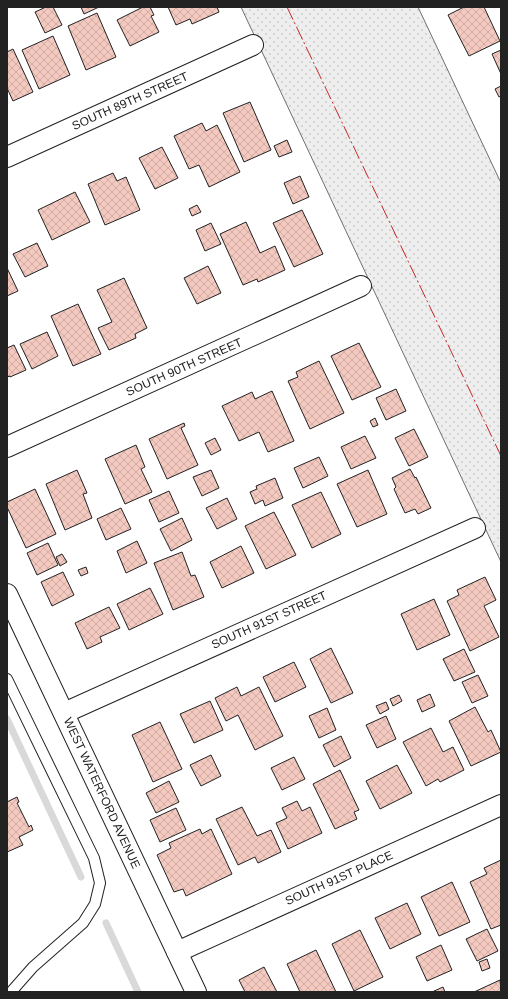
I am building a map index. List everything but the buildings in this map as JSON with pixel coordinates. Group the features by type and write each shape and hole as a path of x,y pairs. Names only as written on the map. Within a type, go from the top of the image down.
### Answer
{"street":[{"name":"SOUTH 89TH STREET","path":"7,157 253,45"},
{"name":"SOUTH 90TH STREET","path":"7,447 361,286"},
{"name":"SOUTH 91ST STREET","path":"64,713 475,528"},
{"name":"WEST WATERFORD AVENUE","path":"7,594 196,992"},
{"name":"SOUTH 91ST PLACE","path":"177,952 501,805"}],"lane":[{"path":"7,679 94,858 100,883 95,904 83,922 33,967 11,992"}],"shaded area":[{"path":"241,7 418,7 501,183 501,562"}],"waterway":[{"path":"7,719 81,877"},
{"path":"106,923 138,992"}],"power":[{"path":"287,7 501,456"}]}
